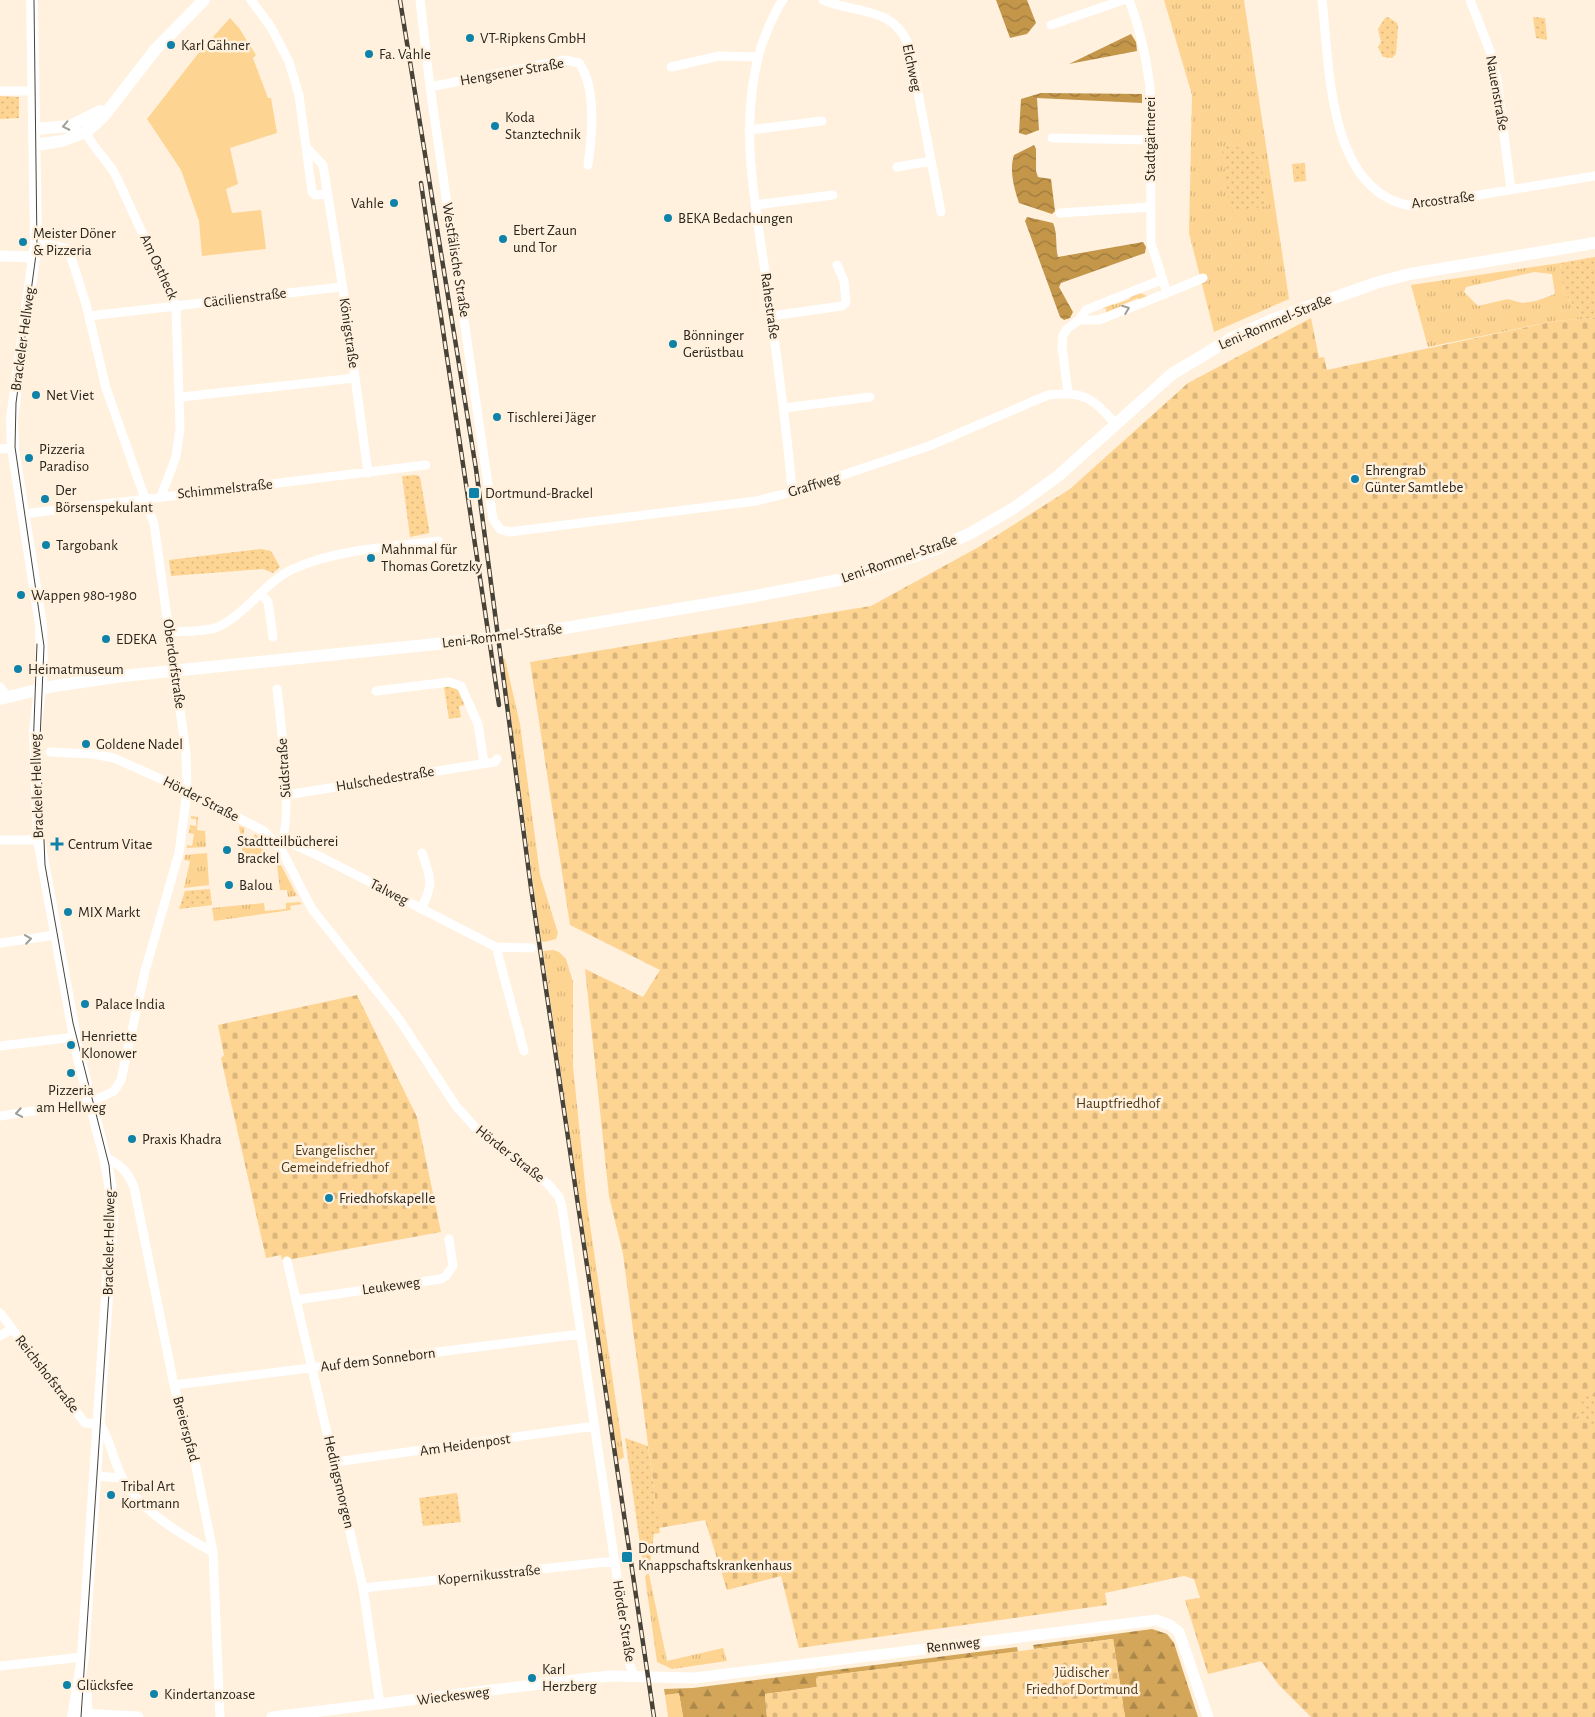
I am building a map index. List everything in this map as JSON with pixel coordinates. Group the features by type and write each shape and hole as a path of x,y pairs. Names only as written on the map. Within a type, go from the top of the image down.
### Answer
{"main road":[{"name":"Brackeler Hellweg","path":"32,0 36,241 13,410 13,448 41,624 42,666 35,731 39,840 75,1038 105,1157 110,1184 112,1222 84,1657 79,1675 81,1716"},
{"path":"34,145 88,136 155,50 204,0"},
{"path":"34,129 64,127 82,122 95,115 122,94"},
{"name":"Leni-Rommel-Straße","path":"4,698 60,685 174,670 484,639 740,599 844,579 918,555 971,533 1045,487 1157,386 1191,361 1232,338 1345,293 1410,274 1595,243"}],"street":[{"path":"251,0 271,27 289,62 297,89 312,192 315,195 327,194"},
{"name":"Westfälische Straße","path":"420,0 430,87 493,519"},
{"name":"Rahestraße","path":"783,0 773,16 758,57 752,89 749,130 755,205 784,408 792,492"},
{"name":"Elchweg","path":"823,0 878,15 893,22 904,33 909,46 941,212"},
{"path":"1052,25 1123,0"},
{"name":"Stadtgärtnerei","path":"1129,0 1147,64 1151,243 1167,293"},
{"name":"Arcostraße","path":"1322,0 1335,111 1346,146 1356,169 1369,185 1386,199 1412,206 1595,176"},
{"name":"Nauenstraße","path":"1470,0 1488,44 1497,79 1511,190"},
{"path":"671,67 726,56 758,57"},
{"name":"Hengsener Straße","path":"430,87 565,60 579,63 586,72 592,112 588,165"},
{"path":"0,92 34,91"},
{"path":"749,130 822,121"},
{"name":"Am Ostheck","path":"88,136 110,163 176,306 181,397 176,457 161,496"},
{"path":"1052,138 1150,140"},
{"name":"Königstraße","path":"306,147 323,165 368,473"},
{"path":"897,167 931,161"},
{"path":"755,205 833,195"},
{"path":"1060,213 1151,207"},
{"name":"Oberdorfstraße","path":"0,1116 91,1102 114,1091 121,1080 145,972 179,852 186,792 186,753 154,524 106,388 76,270 66,248 36,241"},
{"path":"0,256 35,257"},
{"path":"771,316 842,306 846,303 844,281 837,265"},
{"path":"1080,320 1099,320 1203,278"},
{"path":"1068,393 1062,340 1067,328 1080,320 1086,310 1162,280"},
{"name":"Cäcilienstraße","path":"89,316 341,286"},
{"path":"181,397 355,378"},
{"name":"Graffweg","path":"493,519 500,530 509,532 756,501 792,492 929,446 1048,395 1068,393 1092,400 1103,409 1115,424"},
{"path":"784,408 870,396"},
{"path":"0,449 13,448"},
{"name":"Schimmelstraße","path":"23,514 426,465"},
{"path":"169,632 217,627 291,570 319,561 366,551 438,541"},
{"path":"261,594 268,602 273,637"},
{"path":"376,691 449,682 461,686 478,724 484,763"},
{"path":"0,687 4,698"},
{"name":"Südstraße","path":"277,689 286,794 285,828 280,842"},
{"name":"Hörder Straße","path":"50,752 78,753 114,758 264,831 280,842 312,909 399,1019 456,1106 480,1134 548,1184 559,1197 630,1665 634,1676"},
{"name":"Hulschedestraße","path":"286,794 496,762 497,759"},
{"path":"0,840 39,840"},
{"name":"Talweg","path":"280,842 321,857 496,947 532,948"},
{"path":"421,909 431,890 428,870 422,853"},
{"path":"0,942 56,935"},
{"path":"496,947 524,1051"},
{"path":"0,1046 75,1038"},
{"name":"Breierspfad","path":"105,1157 121,1166 130,1176 134,1187 174,1385 196,1467 213,1552 220,1717"},
{"name":"Leukeweg","path":"296,1300 441,1279 446,1276 453,1266 449,1239"},
{"name":"Hedingsmorgen","path":"287,1261 314,1368 363,1588 380,1705"},
{"name":"Reichshofstraße","path":"0,1312 85,1423 100,1424"},
{"path":"0,1336 12,1329"},
{"name":"Auf dem Sonneborn","path":"174,1385 581,1334"},
{"path":"100,1424 108,1437 122,1478 148,1508 180,1533 213,1552"},
{"name":"Am Heidenpost","path":"335,1462 595,1426"},
{"path":"96,1476 122,1478"},
{"name":"Kopernikusstraße","path":"363,1588 615,1561"},
{"name":"Rennweg","path":"634,1676 694,1678 1156,1620 1170,1625 1179,1632 1208,1717"},
{"path":"0,1666 84,1657"},
{"name":"Wieckesweg","path":"272,1717 590,1678 634,1676"},
{"path":"81,1716 138,1717"}],"green space":[{"path":"1164,0 1244,0 1289,299 1214,332 1189,233 1192,95"},
{"path":"1388,17 1397,23 1398,26 1396,54 1392,58 1383,57 1378,47 1381,42 1378,29 1385,18"},
{"path":"1533,17 1545,18 1547,40 1536,38"},
{"path":"230,18 239,28 256,55 253,58 268,98 271,98 277,133 230,148 238,184 226,189 232,213 261,210 266,249 202,256 199,221 181,170 147,119 197,55"},
{"path":"0,96 19,97 19,118 0,119"},
{"path":"1233,146 1254,152 1261,162 1267,206 1230,212 1222,147"},
{"path":"1305,163 1306,181 1294,182 1292,164"},
{"path":"1595,257 1595,318 1583,319 1564,292 1560,263"},
{"path":"1560,263 1564,292 1583,319 1555,321 1428,347 1411,285","holes":["1534,272 1552,274 1555,294 1536,301 1522,303 1508,299 1478,306 1464,292 1466,287"]},
{"path":"1138,292 1149,297 1140,301 1138,298 1121,305 1122,308 1106,314 1106,308 1103,309 1103,306 1113,302 1114,305 1130,299 1129,296"},
{"name":"Hauptfriedhof","path":"1311,318 1319,358 1324,357 1327,370 1555,321 1595,318 1595,1717 1311,1717 1279,1685 1261,1661 1208,1674 1185,1600 1200,1598 1194,1579 1184,1576 1105,1593 1107,1605 799,1648 781,1576 727,1590 705,1520 659,1528 623,1254 609,1196 585,969 643,997 660,970 570,925 530,662 871,606 977,548 1070,489 1188,383"},
{"path":"416,475 420,477 429,533 410,537 402,476"},
{"path":"261,549 271,551 280,567 273,573 263,569 171,576 169,560"},
{"path":"503,659 505,659 520,724 540,875 558,933 556,939 544,942 541,941"},
{"path":"454,685 457,687 466,705 459,706 461,717 449,719 444,687"},
{"path":"191,816 198,817 197,830 205,831 206,847 187,848 187,845 192,846 194,834 189,833 190,825 196,826 196,819 191,819"},
{"path":"239,826 245,828 243,834 252,839 255,834 262,839 258,845 270,857 275,854 279,861 268,862 267,855 258,856 259,862 244,864"},
{"path":"207,853 209,885 184,888 190,861 184,860 185,855"},
{"path":"277,865 281,865 297,896 288,897 287,890 280,890"},
{"path":"210,889 212,905 179,909 185,891"},
{"path":"300,902 302,904 290,906 291,910 214,921 212,908 264,903 265,911 286,909 286,903"},
{"path":"553,950 559,952 566,959 573,982 573,1066 587,1204 624,1457 618,1461 543,951"},
{"name":"Evangelischer Gemeindefriedhof","path":"357,995 417,1117 441,1232 287,1260 282,1260 281,1255 266,1258 221,1058 224,1055 218,1025"},
{"path":"1586,1393 1595,1397 1595,1427 1575,1418"},
{"path":"625,1438 648,1446 660,1533 654,1534 650,1564 643,1565"},
{"path":"457,1493 461,1522 423,1526 419,1498"},
{"path":"649,1574 667,1661 723,1648 727,1661 672,1669 657,1662 645,1577"},
{"path":"1152,1629 1167,1634 1174,1643 1198,1717 1125,1717 1113,1639 1034,1649 1033,1645"},
{"name":"Jüdischer Friedhof Dortmund","path":"1113,1639 1125,1717 767,1717 765,1694 817,1687 816,1677"},
{"path":"1017,1647 1018,1652 816,1677 817,1687 765,1694 767,1717 683,1717 679,1694 665,1695 664,1689 693,1688"},
{"path":"679,1693 683,1717 668,1717 665,1695"}],"water":[{"path":"996,0 1027,0 1036,23 1027,34 1010,38"},
{"path":"1131,34 1136,42 1137,51 1069,64"},
{"path":"1041,93 1142,94 1142,103 1037,98 1039,130 1026,135 1019,133 1021,99"},
{"path":"1034,145 1038,177 1051,179 1055,211 1052,214 1019,203 1015,191 1012,173 1014,155"},
{"path":"1027,217 1053,223 1058,257 1143,242 1146,247 1145,253 1061,283 1059,287 1073,312 1070,318 1064,320 1060,317 1025,221"}],"tram line":[{"path":"34,0 37,247 16,403 15,447 44,646 40,740 45,865 73,1023 109,1165 114,1217 81,1717"},
{"path":"33,751 37,644"},
{"path":"33,769 35,811"}],"railway":[{"path":"400,0 476,469 531,888 654,1717"},
{"path":"421,183 499,705"}],"place":[{"name":"VT-Ripkens GmbH","path":"470,38"},
{"name":"Karl Gähner","path":"171,45"},
{"name":"Fa. Vahle","path":"369,54"},
{"name":"Koda Stanztechnik","path":"495,126"},
{"name":"Vahle","path":"394,203"},
{"name":"BEKA Bedachungen","path":"668,218"},
{"name":"Ebert Zaun und Tor","path":"503,239"},
{"name":"Meister Döner & Pizzeria","path":"23,242"},
{"name":"Bönninger Gerüstbau","path":"673,344"},
{"name":"Net Viet","path":"36,395"},
{"name":"Tischlerei Jäger","path":"497,417"},
{"name":"Pizzeria Paradiso","path":"29,458"},
{"name":"Ehrengrab Günter Samtlebe","path":"1355,479"},
{"name":"Dortmund-Brackel","path":"474,493"},
{"name":"Der Börsenspekulant","path":"45,499"},
{"name":"Targobank","path":"46,545"},
{"name":"Mahnmal für Thomas Goretzky","path":"371,558"},
{"name":"Wappen 980-1980","path":"21,595"},
{"name":"EDEKA","path":"106,639"},
{"name":"Heimatmuseum","path":"18,669"},
{"name":"Goldene Nadel","path":"86,744"},
{"name":"Centrum Vitae","path":"57,844"},
{"name":"Stadtteilbücherei Brackel","path":"227,850"},
{"name":"Balou","path":"229,885"},
{"name":"MIX Markt","path":"68,912"},
{"name":"Palace India","path":"85,1004"},
{"name":"Henriette Klonower","path":"71,1045"},
{"name":"Pizzeria am Hellweg","path":"71,1073"},
{"name":"Praxis Khadra","path":"132,1139"},
{"name":"Friedhofskapelle","path":"329,1198"},
{"name":"Tribal Art Kortmann","path":"111,1495"},
{"name":"Dortmund Knappschaftskrankenhaus","path":"627,1557"},
{"name":"Karl Herzberg","path":"532,1678"},
{"name":"Glücksfee","path":"67,1685"},
{"name":"Kindertanzoase","path":"154,1694"}]}
